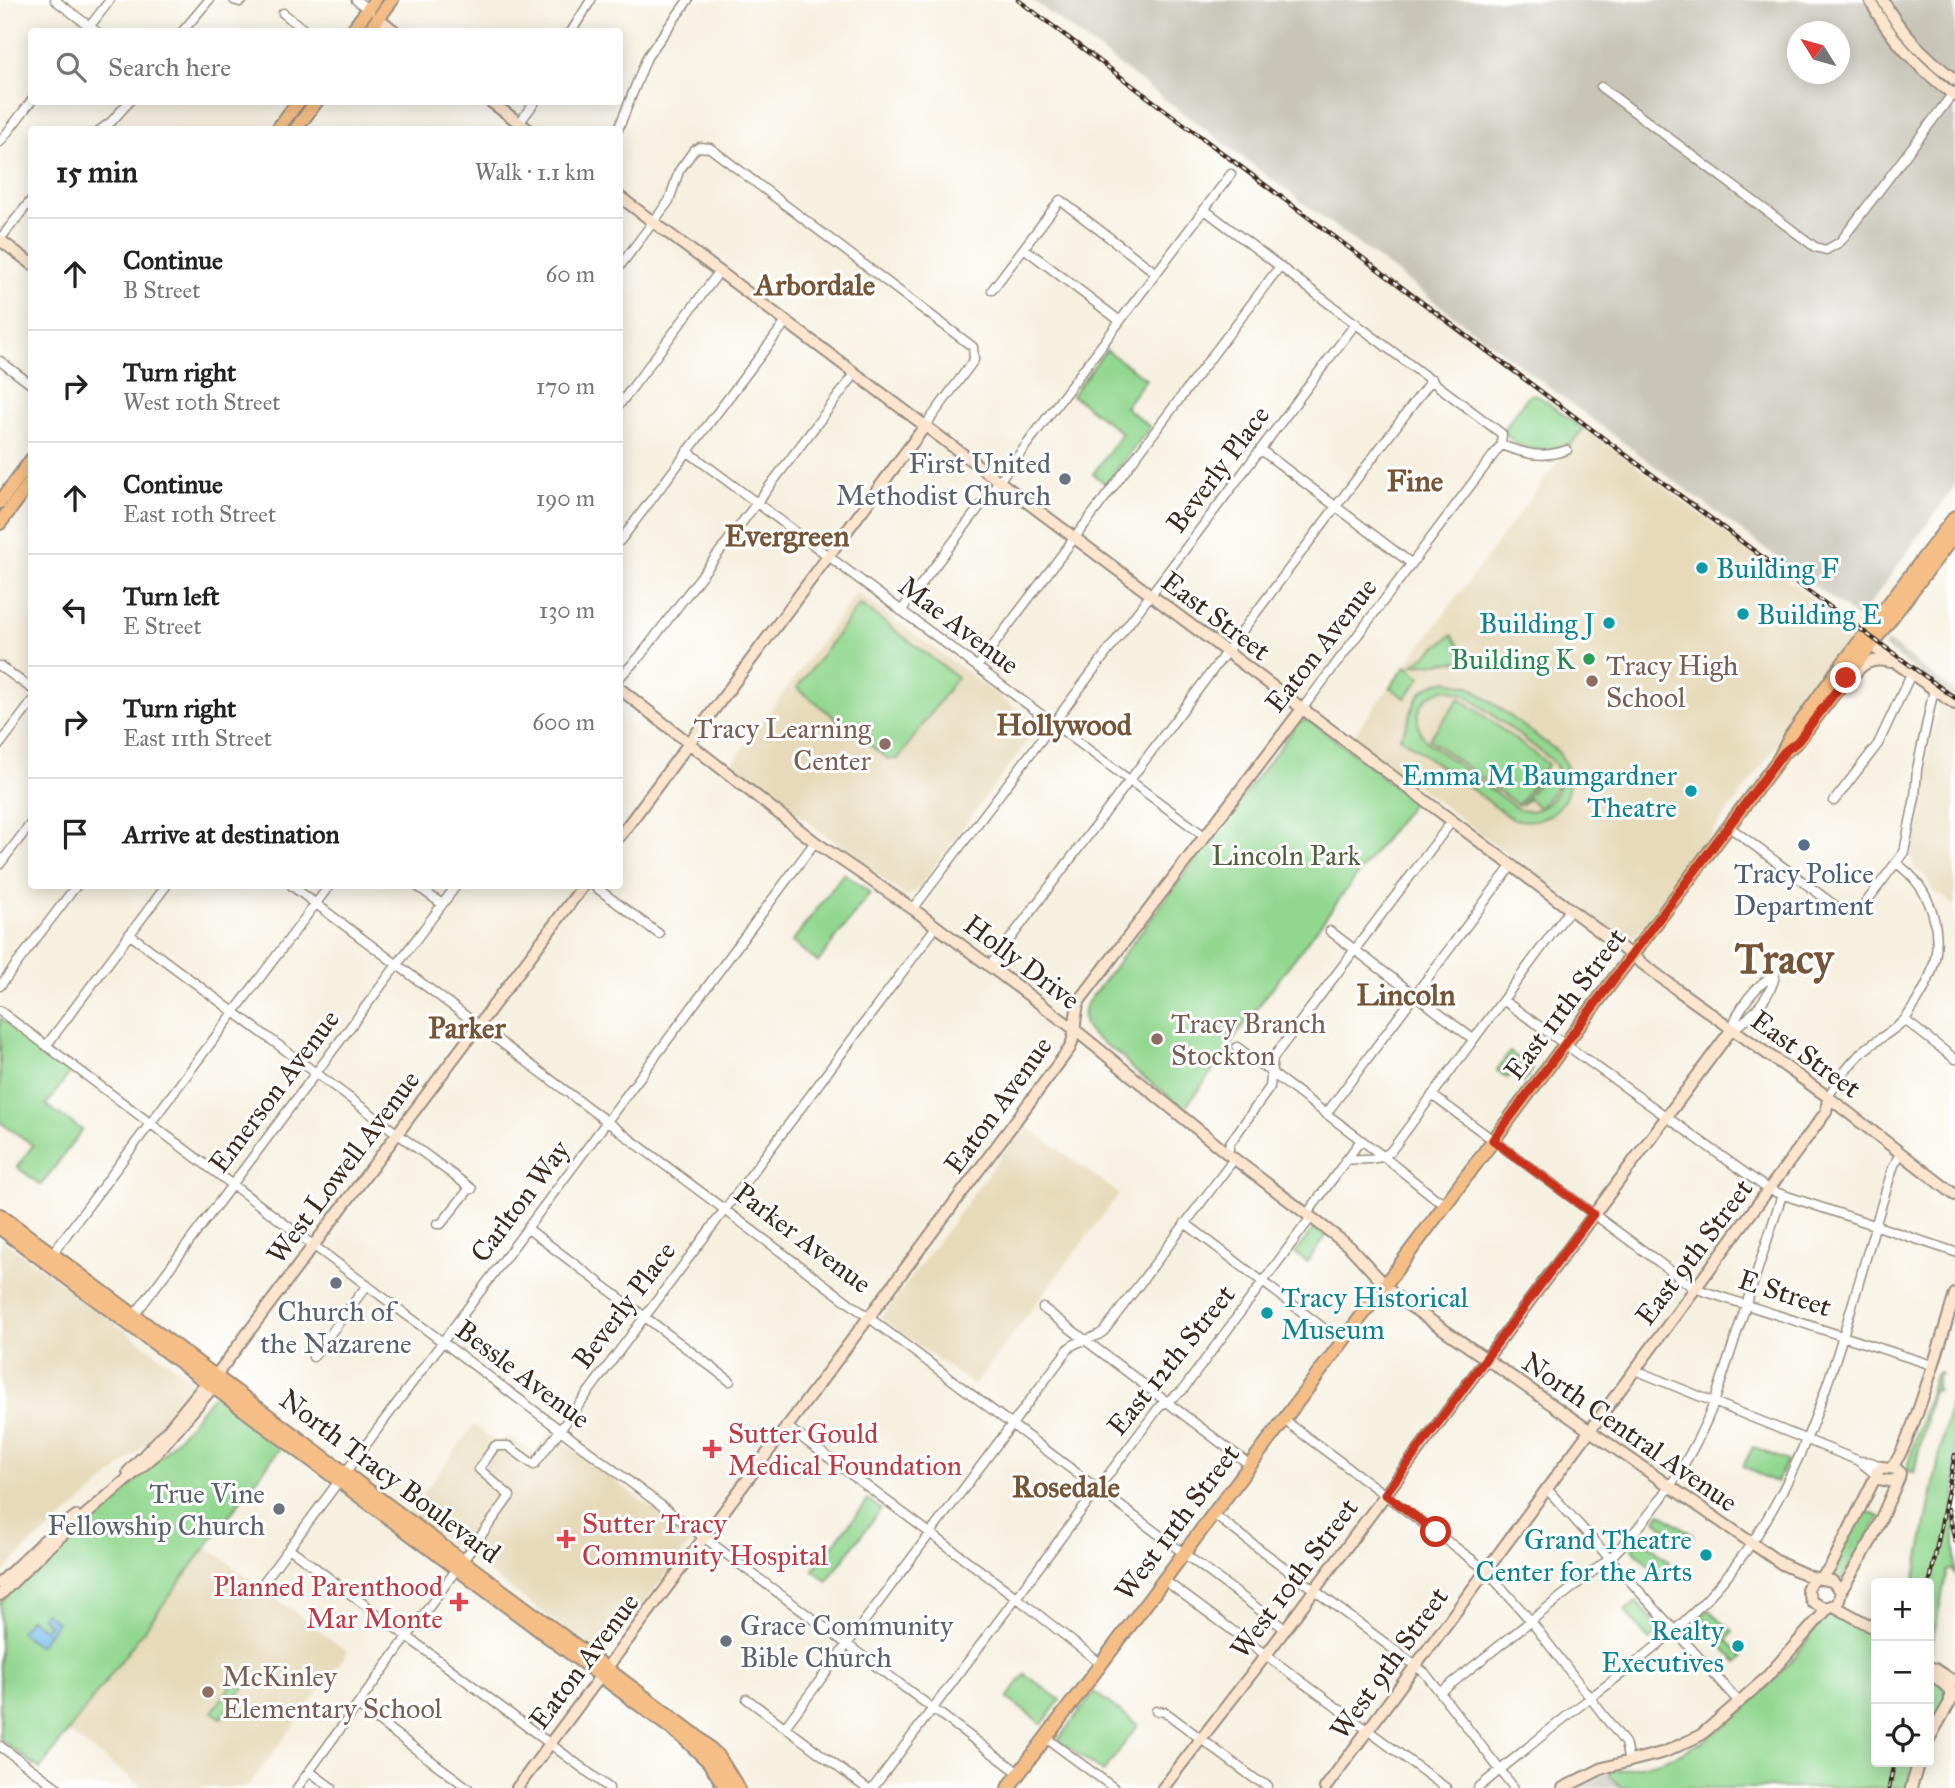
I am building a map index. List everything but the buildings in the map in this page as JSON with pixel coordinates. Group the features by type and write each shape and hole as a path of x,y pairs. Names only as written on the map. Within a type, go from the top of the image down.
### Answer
{"main road":[{"path":"371,28 392,0"},
{"path":"354,28 371,4"},
{"path":"280,126 296,105"},
{"path":"298,126 314,105"},
{"path":"0,502 28,465"},
{"path":"0,523 28,486"},
{"name":"East 11th Street","path":"1784,752 1798,741 1821,710 1955,517"},
{"name":"East 11th Street","path":"1385,1285 1784,752 1791,736 1955,534"},
{"name":"North Tracy Boulevard","path":"0,1215 49,1258 212,1382 603,1672 701,1740 722,1762 738,1788"},
{"name":"North Tracy Boulevard","path":"0,1228 49,1258"},
{"name":"West 11th Street","path":"1008,1788 1385,1285"},
{"name":"North Tracy Boulevard","path":"603,1672 695,1747 715,1769 726,1788"}],"street":[{"path":"55,0 92,28"},
{"path":"94,28 110,0"},
{"path":"185,28 209,0"},
{"path":"234,0 243,0"},
{"path":"356,0 371,4 378,18 391,28"},
{"path":"574,28 591,0"},
{"path":"620,126 647,57 688,0"},
{"path":"1601,88 1815,247 1826,250 1840,243 1954,93 1915,62 1878,17 1870,0"},
{"path":"1883,0 1901,29 1923,54 1955,80"},
{"path":"283,13 302,28"},
{"path":"0,142 28,105"},
{"path":"106,126 126,105"},
{"path":"495,105 520,126"},
{"path":"522,126 533,105"},
{"path":"623,262 669,201 682,165 694,150 710,148 968,342 975,352 974,360 623,832"},
{"path":"901,611 1231,174"},
{"name":"East Street","path":"623,199 1452,821 1828,1097 1955,1195"},
{"path":"992,290 1060,200 1156,273"},
{"path":"28,204 0,240 28,261"},
{"path":"1205,209 1496,427 1502,434 1501,445 1538,456 1567,450"},
{"path":"1024,248 1120,321"},
{"path":"978,667 1280,266"},
{"path":"623,400 719,272"},
{"path":"623,537 786,322"},
{"name":"Beverly Place","path":"913,909 1356,323"},
{"path":"0,361 28,382"},
{"path":"623,674 642,655 855,374"},
{"path":"989,967 1432,379"},
{"name":"Eaton Avenue","path":"517,1788 1070,1048 1080,1000 1501,445"},
{"path":"1261,450 1412,564"},
{"name":"Mae Avenue","path":"687,451 1203,835"},
{"path":"1866,642 1955,704"},
{"path":"1821,710 1836,699 1864,664 1872,660 1894,663"},
{"path":"0,666 28,686"},
{"path":"1834,801 1878,744 1911,674"},
{"path":"1728,826 1833,905 1848,913 1861,909 1896,863 1906,844 1917,769 1934,689"},
{"name":"Holly Drive","path":"623,692 815,842 913,909 1074,1029 1228,1154 1350,1247 1385,1285"},
{"path":"0,744 28,707"},
{"path":"785,1727 1070,1347 1076,1342 1099,1336 1104,1331 1231,1163 1233,1158 1228,1154 1232,1138 1270,1087 1273,1058 1452,821"},
{"path":"0,864 28,827"},
{"name":"Carlton Way","path":"260,1587 815,842"},
{"path":"1828,1097 1858,1055 1905,1020 1931,977 1937,946 1936,924 1930,903 1920,885 1896,863"},
{"path":"1326,1114 1512,865"},
{"path":"0,986 74,889"},
{"path":"46,1046 164,889"},
{"name":"Parker Avenue","path":"296,889 1285,1629"},
{"path":"49,1258 327,889"},
{"path":"421,889 442,904"},
{"name":"Emerson Avenue","path":"131,1319 454,889"},
{"name":"West Lowell Avenue","path":"0,1595 46,1549 151,1459 192,1414 212,1382 313,1245 581,889"},
{"path":"598,889 659,934"},
{"path":"1345,1160 1384,1157 1571,908"},
{"name":"Beverly Place","path":"297,1788 510,1496 479,1469 495,1446 508,1447 534,1465 936,926"},
{"path":"1330,931 1473,1039"},
{"path":"129,934 471,1189 450,1215 441,1224 437,1224"},
{"path":"1775,974 1773,985 1744,1023 1732,1029 1735,1018 1744,1006 1766,979 1775,974"},
{"path":"1503,1000 1769,1190 1955,1252"},
{"name":"Bessle Avenue","path":"0,1011 1019,1773"},
{"path":"1905,1020 1955,1059"},
{"name":"West 10th Street","path":"1163,1788 1266,1655 1732,1029"},
{"path":"1237,1047 1435,1198 1447,1203"},
{"name":"E Street","path":"1432,1095 1695,1288 1932,1365"},
{"name":"East 9th Street","path":"1590,1432 1826,1112 1828,1097"},
{"name":"East 12th Street","path":"873,1788 1160,1406 1182,1391 1309,1220 1307,1214 1361,1140"},
{"path":"1478,1788 1674,1631 1723,1581 1750,1542 1787,1483 1806,1439 1842,1335 1894,1165 1900,1154"},
{"path":"1441,1692 1610,1558 1630,1538 1670,1488 1701,1435 1714,1403 1782,1195"},
{"path":"1185,1223 1342,1342"},
{"path":"527,1229 730,1381"},
{"path":"313,1357 367,1285"},
{"name":"North Central Avenue","path":"1385,1285 1403,1302 1485,1360 1782,1564 1818,1578"},
{"path":"1796,1644 1811,1615 1808,1594 1811,1581 1830,1568 1898,1461 1955,1294"},
{"path":"1043,1308 1250,1465"},
{"path":"1635,1370 1859,1461 1866,1460 1888,1473"},
{"name":"West Lowell Avenue","path":"0,1583 41,1543 128,1471 212,1382"},
{"path":"1284,1420 1486,1570 1531,1620 1625,1743 1629,1762"},
{"path":"786,1426 1016,1597 1101,1664"},
{"name":"West 9th Street","path":"1327,1787 1590,1432"},
{"path":"1563,1788 1604,1768 1686,1744 1740,1703 1765,1679 1841,1593 1871,1541 1888,1473"},
{"path":"1547,1489 1740,1703"},
{"path":"1213,1514 1416,1665 1441,1692 1514,1788"},
{"path":"289,1548 609,1788"},
{"name":"North Central Avenue","path":"1782,1564 1808,1594"},
{"path":"1818,1578 1834,1582 1871,1625"},
{"path":"1164,1580 1446,1788"},
{"path":"1808,1594 1816,1605 1831,1607 1871,1625"},
{"path":"1934,1669 1955,1682"},
{"path":"1934,1672 1950,1690 1952,1697 1934,1730"},
{"path":"747,1699 866,1788"},
{"path":"358,1706 468,1788"},
{"path":"1156,1711 1165,1712 1257,1781 1268,1786"},
{"path":"1046,1738 1114,1788"},
{"path":"0,1746 58,1788"},
{"path":"1911,1788 1917,1767"},
{"path":"309,1771 332,1788"}],"shaded area":[{"path":"1032,0 1955,0 1955,486 1859,619"},
{"name":"Tracy High School","path":"1584,427 1860,634 1638,933 1626,939 1617,936 1352,737"},
{"name":"Tracy Learning Center","path":"857,592 1039,726 915,892 906,897 732,763"},
{"path":"1888,641 1955,693 1955,700 1884,647"},
{"path":"1939,702 1955,712 1955,906 1940,894 1936,895 1924,875 1914,869 1909,853"},
{"path":"1025,1124 1119,1194 974,1386 881,1318"},
{"path":"0,1238 197,1383 143,1447 56,1525 29,1545 0,1576"},
{"name":"Sutter Tracy Community Hospital","path":"474,1425 500,1445 508,1434 534,1453 550,1432 687,1535 690,1542 603,1658 409,1513"},
{"name":"McKinley Elementary School","path":"206,1546 348,1652 247,1788 143,1788 68,1732"},
{"path":"1610,1772 1621,1788 1574,1788 1597,1776"}],"green space":[{"path":"1106,350 1146,379 1125,407 1150,427 1106,484 1093,474 1122,433 1072,395"},
{"path":"1536,394 1583,429 1570,445 1534,450 1518,444 1503,430 1529,395"},
{"path":"860,604 957,677 898,759 888,759 797,688"},
{"path":"1452,635 1460,647 1463,661 1413,665"},
{"path":"1406,666 1421,677 1405,698 1390,687"},
{"path":"1448,681 1471,687 1558,752 1566,766 1569,779 1562,804 1541,819 1527,821 1511,818 1400,737 1419,695 1435,684","holes":["1448,689 1466,695 1552,760 1559,780 1556,793 1547,804 1541,807 1558,784 1546,775 1547,771 1521,805 1528,799 1540,808 1531,811 1519,810 1426,741 1418,724 1420,708 1425,701 1431,695"]},
{"path":"1460,698 1548,764 1518,805 1429,739"},
{"name":"Lincoln Park","path":"1310,721 1376,770 1384,779 1415,799 1183,1107 1091,1035 1084,1018 1085,1006 1298,723"},
{"path":"844,873 870,893 818,962 792,942"},
{"path":"0,1018 71,1071 46,1105 82,1130 41,1185 17,1167 33,1145 0,1122"},
{"path":"1510,1052 1533,1069 1523,1082 1512,1074 1507,1078 1497,1070"},
{"path":"1314,1228 1326,1236 1307,1262 1295,1253"},
{"path":"1955,1355 1955,1574 1952,1569 1947,1571 1934,1634 1934,1578 1915,1578 1954,1383"},
{"path":"1938,1372 1941,1374 1938,1376 1938,1390 1932,1391 1914,1473 1907,1470 1909,1460"},
{"path":"217,1395 283,1444 40,1769 0,1739 0,1603 29,1574 145,1473 211,1397"},
{"path":"1753,1447 1787,1461 1776,1483 1743,1466"},
{"path":"868,1500 881,1509 827,1581 813,1570"},
{"path":"1864,1510 1880,1517 1840,1582 1829,1576"},
{"path":"1661,1513 1693,1535 1684,1544 1656,1520"},
{"path":"1643,1538 1669,1562 1657,1574 1632,1548"},
{"path":"1636,1602 1662,1630 1649,1640 1625,1611"},
{"path":"1708,1609 1733,1632 1727,1640 1743,1657 1737,1663 1715,1639 1720,1634 1701,1616"},
{"path":"1833,1611 1871,1636 1871,1767 1913,1767 1907,1788 1621,1788 1610,1775 1610,1772 1671,1757 1725,1726 1772,1682 1828,1613"},
{"path":"1025,1674 1060,1700 1042,1724 1007,1698"},
{"path":"236,1679 245,1686 221,1718 212,1712"},
{"path":"1934,1680 1945,1688 1946,1699 1934,1721"},
{"path":"1094,1692 1138,1725 1103,1772 1058,1740"}],"water":[{"path":"44,1612 57,1622 39,1646 20,1632 30,1619 45,1630 49,1624 41,1617"}],"railway":[{"path":"1018,0 1797,583 1955,698"},
{"path":"1931,1578 1955,1455"},
{"path":"1948,1509 1955,1541"},
{"path":"1889,1788 1893,1767"}],"place":[{"name":"First United Methodist Church","path":"1065,479"},
{"name":"Building F","path":"1702,568"},
{"name":"Building E","path":"1743,614"},
{"name":"Building J","path":"1609,623"},
{"name":"Building K","path":"1589,659"},
{"name":"Tracy High School","path":"1592,681"},
{"name":"Tracy Learning Center","path":"885,744"},
{"name":"Emma M Baumgardner Theatre","path":"1691,791"},
{"name":"Tracy Police Department","path":"1804,845"},
{"name":"Tracy Branch Stockton","path":"1157,1039"},
{"name":"Church of the Nazarene","path":"336,1283"},
{"name":"Tracy Historical Museum","path":"1267,1313"},
{"name":"Sutter Gould Medical Foundation","path":"712,1449"},
{"name":"True Vine Fellowship Church","path":"279,1509"},
{"name":"Sutter Tracy Community Hospital","path":"566,1539"},
{"name":"Grand Theatre Center for the Arts","path":"1706,1555"},
{"name":"Planned Parenthood Mar Monte","path":"459,1602"},
{"name":"Grace Community Bible Church","path":"726,1641"},
{"name":"Realty Executives","path":"1738,1646"},
{"name":"McKinley Elementary School","path":"208,1692"}],"district":[{"name":"Arbordale","path":"815,285"},
{"name":"Fine","path":"1415,481"},
{"name":"Evergreen","path":"787,536"},
{"name":"Hollywood","path":"1064,725"},
{"name":"Tracy","path":"1784,959"},
{"name":"Lincoln","path":"1406,995"},
{"name":"Parker","path":"467,1028"},
{"name":"Rosedale","path":"1066,1487"}],"route":[{"path":"1436,1532 1385,1494 1593,1214 1493,1140 1784,752 1798,741 1846,678"}]}
